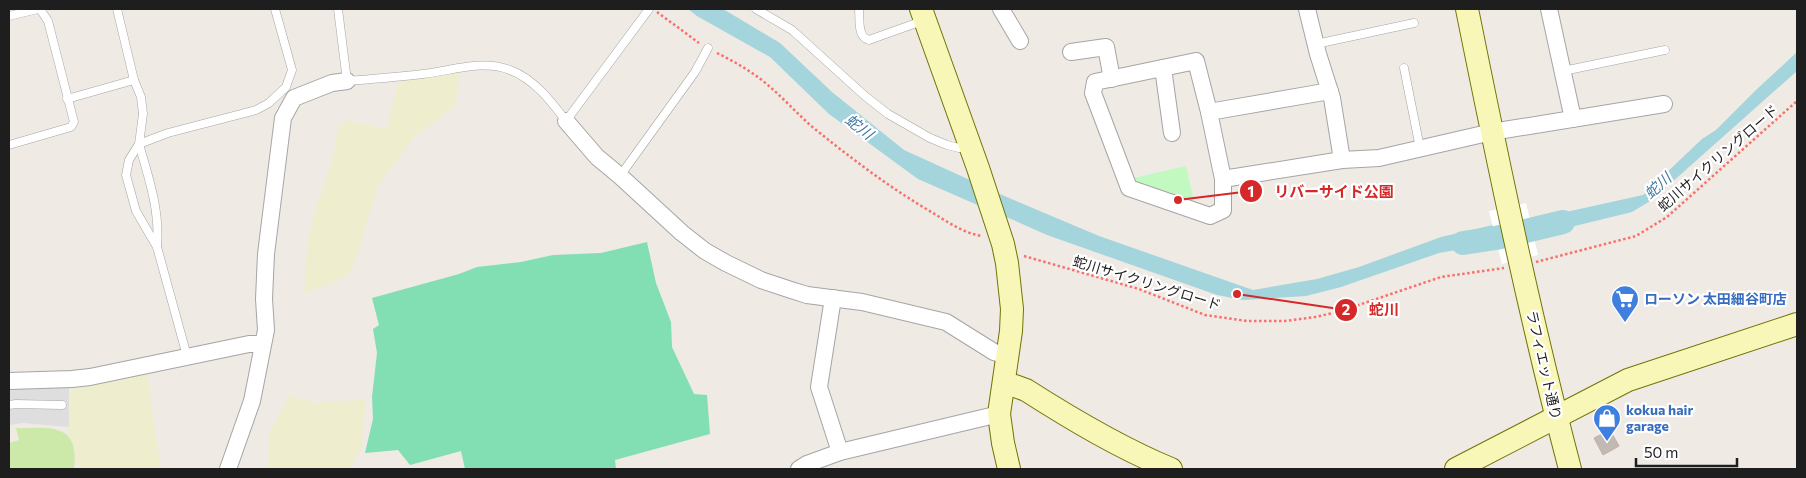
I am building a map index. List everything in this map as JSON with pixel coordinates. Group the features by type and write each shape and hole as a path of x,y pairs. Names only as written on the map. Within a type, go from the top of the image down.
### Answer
{"street":[{"path":"1001,9 1020,41"},
{"path":"1307,9 1330,91 1342,160"},
{"path":"1466,9 1492,132"},
{"path":"1550,9 1573,118"},
{"path":"923,14 978,168 993,235 1008,263 1012,309 1008,356 999,414 1009,469"},
{"path":"1071,52 1106,47 1112,79"},
{"path":"1196,61 1223,180 1223,210 1210,216 1128,188 1093,93 1095,82 1163,68 1196,61"},
{"path":"1163,68 1172,133"},
{"path":"228,469 252,401 266,330 264,299 266,254 282,118 294,98 332,83 347,81"},
{"path":"1209,112 1330,91"},
{"path":"1223,180 1342,160 1378,158 1492,132 1664,104"},
{"path":"566,121 597,158 705,251 761,280 791,290 808,295 862,302 946,322 994,352 1008,356"},
{"name":"ラフィエット通り","path":"1492,132 1556,416 1570,469"},
{"path":"833,298 819,387 840,452"},
{"path":"1456,469 1628,380 1797,324"},
{"path":"9,381 90,377 249,344 262,344"},
{"path":"1004,385 1026,390 1091,431 1148,460 1171,469"},
{"path":"799,469 807,464 840,452 999,414"}],"lane":[{"path":"9,16 39,9 48,21 74,122 71,127 9,145"},
{"path":"117,9 134,80 141,97 143,114 139,144 157,211 159,227 157,247"},
{"path":"188,356 157,247 136,211 126,175 129,160 139,144 168,133 256,110 270,103 286,86 292,70 274,9"},
{"path":"338,9 347,81 424,74 488,65 500,66 528,80 547,96 566,121 649,9"},
{"path":"756,9 792,30 865,96 888,114 930,138 947,145 959,148 970,146"},
{"path":"859,9 862,35 864,39 869,40 923,14"},
{"path":"1316,44 1414,23"},
{"path":"620,176 695,72 708,48"},
{"path":"1563,71 1665,50"},
{"path":"1404,68 1420,148"},
{"path":"67,99 134,80"},
{"path":"9,405 62,405"}],"path":[{"path":"653,9 708,48 740,65 768,85 848,157 897,192 974,235 993,235"},
{"name":"蛇川サイクリングロード","path":"1023,256 1139,289 1205,315 1247,321 1285,321 1315,317 1338,312 1441,277 1521,263 1636,236 1667,217 1797,101"}],"green space":[{"path":"460,69 455,106 413,138 378,185 354,265 347,276 304,294 307,246 314,215 332,162 338,126 346,121 387,128 399,78"},
{"path":"1186,166 1196,211 1125,180"},
{"path":"647,242 656,283 671,322 672,347 694,394 707,395 710,434 615,460 616,469 465,469 461,451 410,465 398,450 365,453 373,419 372,397 377,353 373,329 379,325 372,298 459,274 477,267 521,262 553,255 601,253"},
{"path":"147,374 161,469 79,469 68,432 71,389"},
{"path":"290,395 315,403 366,399 361,448 350,469 268,469 269,433"},
{"path":"16,428 51,429 67,435 72,443 75,454 74,469 9,469 9,443 19,440"}],"shaded area":[{"path":"9,387 69,388 69,427 23,423 9,425"}],"water":[{"path":"688,9 723,9 780,43 832,92 904,150 972,181 982,207 918,179 829,114 770,57"},
{"path":"1797,52 1797,71 1652,200 1632,212 1534,236 1530,220 1643,195 1702,139 1716,130"},
{"path":"995,192 1099,236 1253,290 1317,279 1359,267 1441,237 1493,225 1497,243 1439,253 1341,287 1306,296 1243,300 1217,295 1047,235 1002,215"}],"pier":[{"path":"1526,203 1538,255 1502,264 1489,211"}],"building":[{"path":"1610,430 1619,446 1603,455 1594,438"}],"waterway":[{"name":"蛇川","path":"1463,243 1496,238 1563,222"}],"place":[{"name":"リバーサイド公園","path":"1178,200"},
{"name":"蛇川","path":"1237,294"},
{"name":"ローソン 太田細谷町店","path":"1625,323"},
{"name":"kokua hair garage","path":"1607,442"}]}
